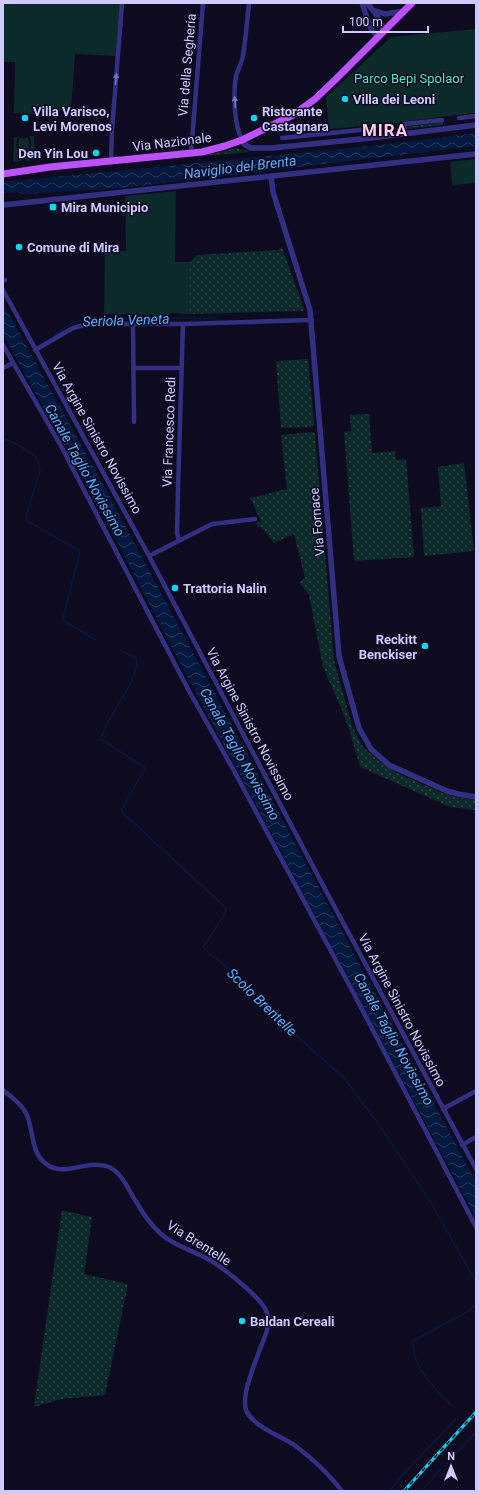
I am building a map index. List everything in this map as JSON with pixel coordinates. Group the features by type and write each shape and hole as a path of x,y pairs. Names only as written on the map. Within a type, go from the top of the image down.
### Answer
{"main road":[{"name":"Via Nazionale","path":"3,174 50,167 191,153 215,149 242,140 293,115 315,99 412,3"}],"street":[{"path":"111,161 122,3"},
{"name":"Via della Segheria","path":"191,153 203,3"},
{"path":"249,3 243,56 237,74 234,92 237,122 244,144 252,148 294,146 476,125"},
{"path":"362,3 370,27 380,36"},
{"path":"367,3 380,18 382,26 380,36"},
{"path":"373,9 385,14 405,11"},
{"path":"459,118 476,116"},
{"path":"405,134 404,124 442,120"},
{"path":"282,138 370,129 371,138"},
{"path":"325,133 326,143"},
{"path":"293,137 294,146"},
{"path":"3,205 476,154"},
{"name":"Via Fornace","path":"271,176 273,192 312,320 340,656 359,728 371,749 389,765 447,791 476,797"},
{"name":"Via Argine Sinistro Novissimo","path":"3,290 149,556 476,1169"},
{"path":"35,350 77,326 106,324 183,324 312,320"},
{"path":"133,324 134,422"},
{"name":"Via Francesco Redi","path":"179,541 177,533 183,324"},
{"path":"3,344 61,446 189,691 237,776 354,994 476,1227"},
{"path":"3,368 13,363"},
{"path":"134,368 181,368"},
{"path":"149,556 212,524 255,519"},
{"name":"Via Brentelle","path":"3,1090 20,1104 25,1111 29,1119 37,1152 46,1165 61,1169 98,1164 112,1169 122,1179 135,1201 159,1232 171,1241 212,1261 260,1301 268,1315 268,1328 247,1388 245,1404 247,1411 256,1423 296,1446 319,1465 342,1491"},
{"path":"443,1109 476,1091"},
{"path":"462,1145 476,1138"}],"green space":[{"path":"3,3 120,3 116,56 75,54 71,112 58,111 57,115 14,113 15,62 3,62"},
{"name":"Parco Bepi Spolaor","path":"476,29 475,113 399,123 329,129 326,97 391,37"},
{"path":"443,122 443,125 406,129 406,127"},
{"path":"29,136 34,136 35,160 25,161 31,145"},
{"path":"14,137 18,137 16,145 22,161 13,162"},
{"path":"20,137 24,139 27,137 29,142 29,150 27,154 24,155 21,154 19,150 18,145"},
{"path":"237,148 251,152 201,156"},
{"path":"476,159 476,183 452,185 450,162"},
{"path":"176,191 175,262 190,262 190,314 171,313 168,317 162,317 160,315 104,314 105,251 126,251 125,196"},
{"path":"282,247 304,309 303,311 190,314 190,262 198,255 277,250"},
{"path":"308,359 314,425 311,427 281,428 276,361"},
{"path":"369,414 372,453 395,451 396,460 406,459 414,557 354,561 344,432 351,431 350,415"},
{"path":"313,432 315,434 334,660 352,726 363,747 379,761 397,773 440,792 456,797 476,800 476,810 450,807 360,767 342,710 323,667 309,595 299,582 305,578 294,534 274,543 261,527 257,527 256,523 261,521 250,498 287,489 281,435"},
{"path":"464,463 474,551 424,556 421,508 441,506 438,467"},
{"path":"62,1210 92,1217 84,1274 128,1284 105,1395 61,1399 34,1407"}],"water":[{"name":"Naviglio del Brenta","path":"476,133 476,146 122,188 23,194 17,192 3,193 4,182 380,145"},
{"name":"Canale Taglio Novissimo","path":"3,303 112,501 476,1182 476,1218 188,678 121,549 3,334"}],"waterway":[{"name":"Seriola Veneta","path":"50,339 73,322 86,319 216,318"},
{"name":"Scolo Brentelle","path":"3,439 25,449 36,458 38,463 40,471 26,516 27,521 80,551 63,618 64,621 96,640"},
{"name":"Scolo Brentelle","path":"121,651 136,658 137,666 129,687 109,721 101,739 145,768 122,809 123,813 225,907 225,913 204,946 204,949 244,981 252,996 343,1077 375,1119 431,1203 476,1282"},
{"name":"Scolo Brentelle","path":"451,1405 431,1384 420,1368 416,1360 413,1341 470,1310 476,1304"},
{"name":"Scolo Brentelle","path":"390,1491 407,1470 458,1417"},
{"name":"Scolo Brentelle","path":"421,1491 476,1432"}],"railway":[{"path":"404,1491 476,1412"}],"place":[{"name":"Villa dei Leoni","path":"345,99"},
{"name":"Villa Varisco, Levi Morenos","path":"25,118"},
{"name":"Ristorante Castagnara","path":"254,118"},
{"name":"Den Yin Lou","path":"96,153"},
{"name":"Mira Municipio","path":"53,207"},
{"name":"Comune di Mira","path":"19,247"},
{"name":"Trattoria Nalin","path":"175,588"},
{"name":"Reckitt Benckiser","path":"425,646"},
{"name":"Baldan Cereali","path":"242,1321"}],"district":[{"name":"MIRA","path":"385,130"}]}
